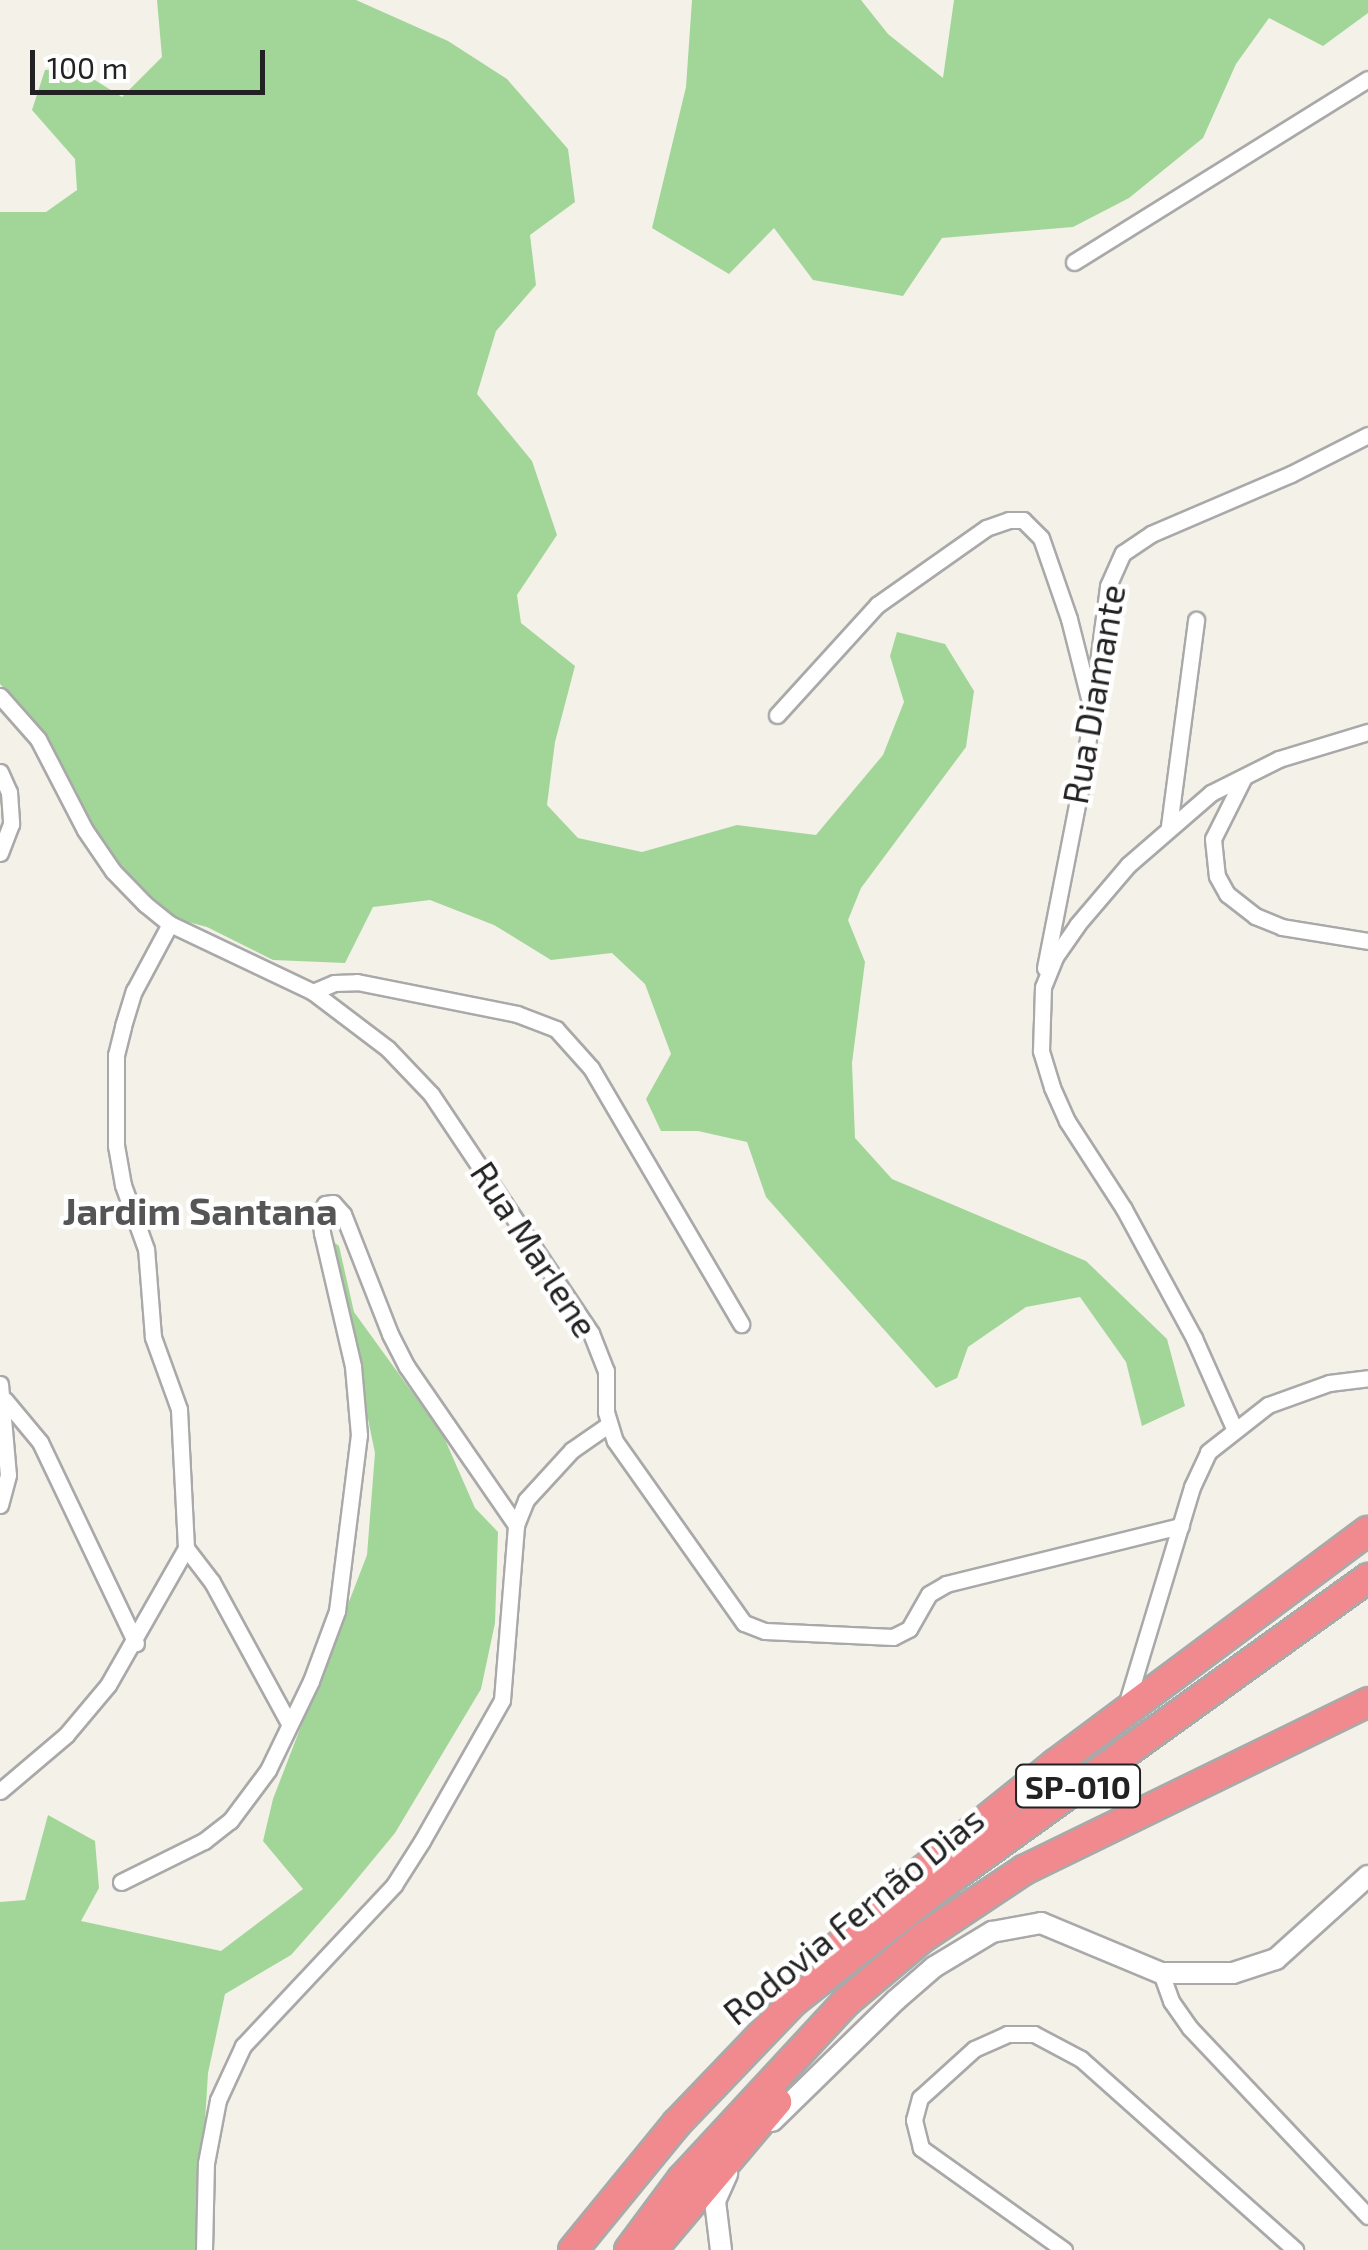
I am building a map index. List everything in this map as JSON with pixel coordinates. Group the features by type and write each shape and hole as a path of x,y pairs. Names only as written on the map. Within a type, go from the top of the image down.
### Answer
{"highway":[{"path":"794,2001 812,1972 879,1907 1125,1710 1368,1531"},
{"name":"Rodovia Fernão Dias","path":"573,2250 676,2123 794,2001 938,1887 1368,1578"},
{"name":"Rodovia Fernão Dias","path":"629,2250 682,2179 846,2002 922,1938 1024,1870 1368,1702"},
{"path":"652,2250 844,2023 846,2002"}],"street":[{"path":"1074,262 1368,79"},
{"name":"Rua Diamante","path":"1234,1428 1194,1338 1124,1209 1067,1121 1052,1087 1041,1050 1042,987 1092,712 1108,586 1123,553 1150,534 1291,474 1368,435"},
{"path":"777,715 878,604 986,528 1023,520 1041,538 1057,580 1092,712"},
{"path":"1169,826 1196,620"},
{"name":"Rua Marlene","path":"0,696 38,739 86,830 114,871 170,924 313,992 398,1057 452,1121 596,1342 606,1371 608,1425 624,1456 744,1623 765,1631 893,1636 909,1629 929,1594 946,1584 1181,1526"},
{"path":"1042,987 1054,957 1128,865 1211,793 1314,746 1368,732"},
{"path":"0,772 9,792 12,824 0,853"},
{"path":"1246,774 1213,839 1216,876 1227,894 1256,916 1282,928 1368,941"},
{"path":"0,1791 66,1734 108,1685 136,1643 186,1548 179,1409 153,1337 146,1249 123,1185 116,1146 116,1056 123,1026 134,991 170,924"},
{"path":"313,992 334,982 357,982 517,1014 556,1029 591,1068 741,1324"},
{"path":"120,1882 204,1840 230,1821 268,1770 312,1681 337,1610 356,1483 357,1398 320,1214 325,1204 337,1205 407,1367 516,1524"},
{"path":"1125,1710 1181,1526 1208,1452 1234,1428 1300,1390 1368,1378"},
{"path":"2,1392 40,1442 136,1643"},
{"path":"0,1504 8,1476 2,1392"},
{"path":"204,2250 206,2162 218,2100 243,2046 394,1885 502,1700 516,1524 526,1500 581,1442 608,1425"},
{"path":"186,1548 212,1582 289,1723"},
{"path":"721,2250 715,2201 720,2182 733,2165 848,2043 934,1967 968,1944 992,1932 1041,1924 1161,1972 1213,1975 1276,1959 1368,1876"},
{"path":"1161,1972 1171,2001 1190,2028 1368,2216"},
{"path":"1064,2250 920,2148 914,2120 920,2098 974,2049 1007,2034 1034,2034 1080,2059 1295,2250"}],"green space":[{"path":"157,0 356,0 448,41 507,79 568,149 575,202 530,235 536,285 496,331 477,394 532,461 557,535 517,595 521,623 575,666 555,742 547,805 578,838 642,852 737,825 816,835 883,755 904,702 890,656 897,632 945,644 974,691 966,747 861,888 848,920 865,962 852,1063 855,1138 892,1179 1086,1261 1167,1339 1185,1406 1142,1426 1126,1362 1080,1297 1026,1307 968,1347 957,1378 936,1388 766,1197 747,1142 698,1131 661,1131 646,1099 671,1054 645,984 612,953 551,960 494,925 430,900 373,907 345,963 273,960 207,927 169,917 110,859 91,832 77,792 41,729 0,684 0,212 46,212 77,190 75,159 32,110 45,70 74,67 122,97 162,57"},
{"path":"692,0 861,0 888,34 943,78 954,0 1368,0 1368,13 1323,46 1269,18 1236,64 1203,138 1129,198 1073,227 942,238 903,296 813,280 774,228 729,274 652,228 686,87"},
{"path":"331,1240 339,1246 354,1312 443,1435 475,1508 498,1532 495,1623 481,1689 395,1833 343,1896 291,1955 225,1994 208,2073 197,2250 0,2250 0,1902 25,1900 48,1815 95,1841 99,1888 81,1921 221,1951 303,1889 263,1841 273,1799 367,1555 375,1453"}],"district":[{"name":"Jardim Santana","path":"200,1211"}]}
